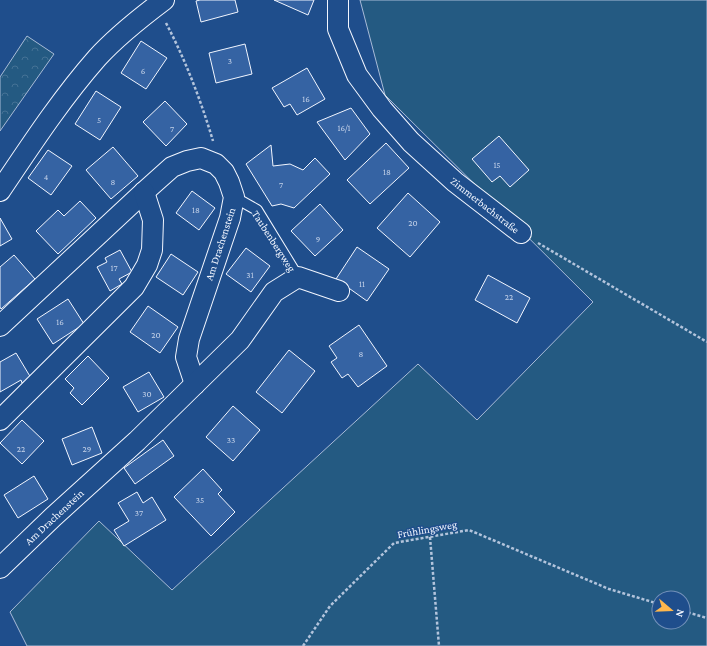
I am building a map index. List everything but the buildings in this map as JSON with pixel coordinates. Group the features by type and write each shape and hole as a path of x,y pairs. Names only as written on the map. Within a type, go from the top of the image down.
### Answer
{"street":[{"name":"Zimmerbachstraße","path":"338,0 338,29 357,75 382,109 411,142 439,167 521,233"},
{"path":"0,191 58,106 97,58 115,40 160,2"},
{"name":"Am Drachenstein","path":"0,326 172,167 187,161 201,158 216,164 224,172 234,197 230,218 189,339 186,357 195,384"},
{"path":"0,420 134,287 147,265 152,250 153,220 144,192"},
{"name":"Am Drachenstein","path":"0,568 53,517 137,441 240,340 274,292 298,277"},
{"name":"Taubenbergweg","path":"298,277 339,291"}],"lane":[{"name":"Taubenbergweg","path":"234,197 257,210 298,277"}],"path":[{"path":"177,45 204,112"},
{"name":"Zimmerbachstraße","path":"521,233 707,342"},
{"name":"Frühlingsweg","path":"303,646 330,606 394,543 469,530 609,589 651,602"},
{"path":"430,537 439,646"},
{"path":"691,613 707,618"}],"green space":[{"path":"360,0 707,0 707,646 27,646 10,612 99,521 172,590 418,364 477,420 593,302 385,95"},
{"path":"27,36 54,54 0,131 0,77"}]}
